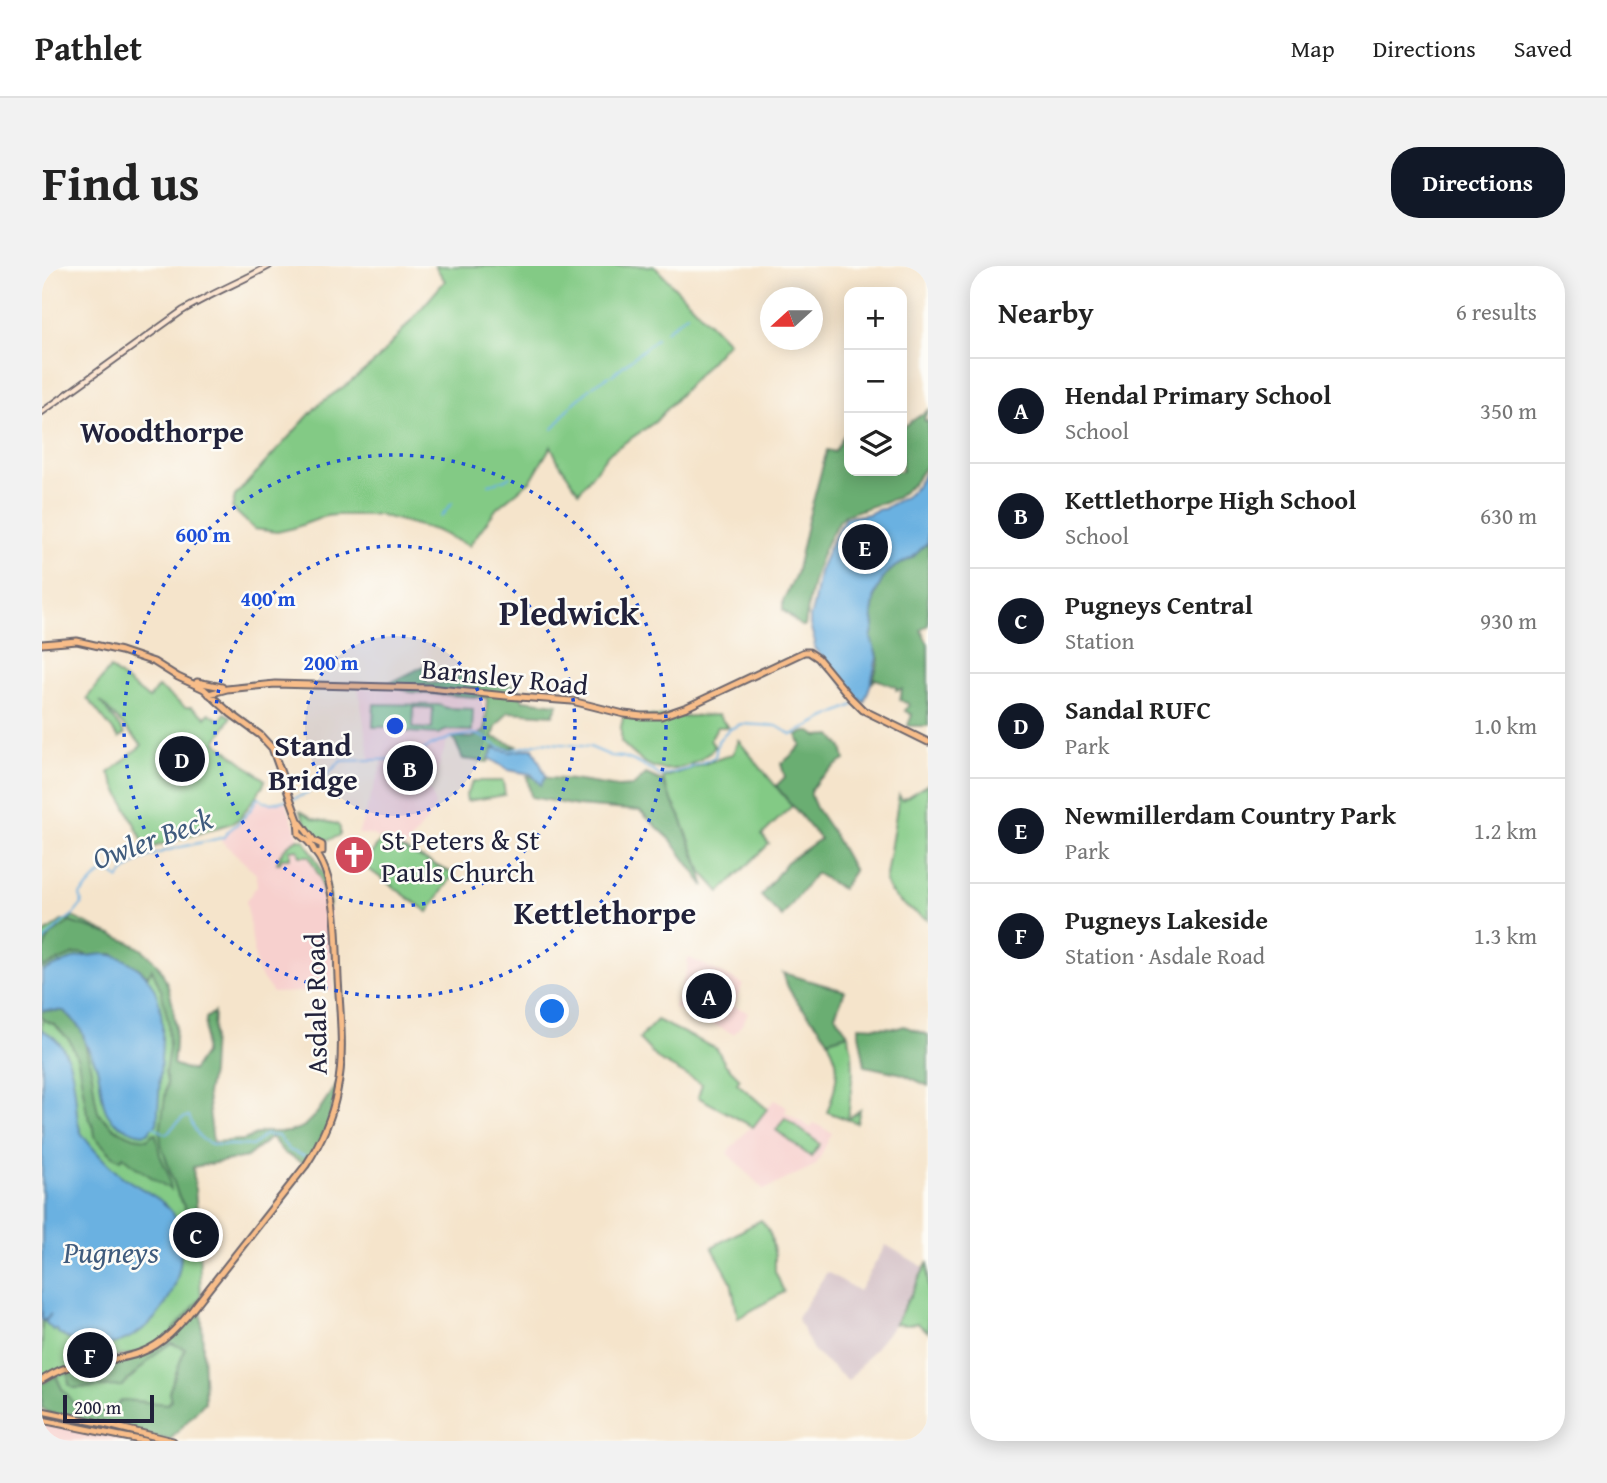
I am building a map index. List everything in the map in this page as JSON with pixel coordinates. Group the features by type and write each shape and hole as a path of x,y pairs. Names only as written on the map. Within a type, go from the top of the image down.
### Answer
{"main road":[{"path":"42,412 182,311 269,266"},
{"path":"42,644 77,641 90,643 154,662 200,687 269,744 298,820 318,849"},
{"name":"Barnsley Road","path":"209,694 275,684 429,688 572,701 624,714 661,716 687,707 804,652 818,658 855,703 876,717 928,742"},
{"path":"178,677 208,686 236,688"},
{"path":"223,707 220,699 222,693 236,688"},
{"path":"304,830 299,834 318,849"},
{"name":"Asdale Road","path":"42,1380 79,1364 121,1359 142,1352 167,1337 184,1320 263,1221 306,1165 320,1142 327,1128 340,1080 341,1051 334,909 318,849"},
{"path":"42,1411 173,1441"},
{"path":"42,1420 145,1441"}],"shaded area":[{"path":"358,687 506,696 489,735 448,738 435,779 428,777 424,788 431,791 435,806 404,850 372,835 358,834 383,761 370,760"},
{"path":"257,800 263,804 286,802 299,839 319,873 330,913 333,991 273,993 257,971 246,901 257,886 256,874 221,840 227,830 242,821"},
{"path":"688,957 743,984 734,1006 748,1012 734,1034 674,1008"},
{"path":"774,1100 787,1107 785,1112 811,1128 814,1123 832,1133 816,1165 764,1190 727,1153 751,1126 753,1127"},
{"path":"886,1245 925,1268 897,1321 848,1381 813,1350 797,1318 827,1272 859,1291"},
{"path":"42,1420 145,1441 42,1441"}],"green space":[{"path":"435,266 654,266 728,342 655,422 608,454 579,492 551,446 531,480 497,508 469,546 435,530 379,515 326,516 277,532 254,529 232,508 235,496 319,404 377,360 445,281"},
{"path":"928,410 924,419 928,420 928,463 912,485 896,498 845,515 840,520 821,558 812,584 805,626 801,626 783,610 783,601 796,574 827,450 835,452 844,435 844,476 907,476 907,425"},
{"path":"928,542 928,625 921,630 928,644 928,726 909,726 912,715 905,711 909,704 900,700 902,689 896,690 896,687 876,679 873,682 879,659 871,641 874,626 872,615 875,594 885,575 912,558"},
{"path":"424,666 427,683 452,683 460,675 472,674 476,684 517,685 523,700 558,704 553,715 508,712 496,727 493,737 517,746 495,747 488,762 463,759 453,737 472,738 485,731 487,698 410,692 388,684"},
{"path":"110,668 149,699 158,687 185,707 191,707 206,717 209,713 220,720 225,713 231,717 216,742 265,780 240,818 232,823 147,849 109,773 142,745 100,701 125,734 119,738 87,698"},
{"path":"374,704 439,705 446,708 473,709 472,731 447,730 438,734 393,731 393,727 373,727","holes":["414,707 433,708 432,729 413,728"]},
{"path":"624,714 672,717 718,715 728,727 717,727 710,740 715,747 700,760 673,769 656,768 634,755 621,742"},
{"path":"805,732 817,736 832,735 842,748 845,760 818,780 811,790 811,796 854,871 842,889 816,873 782,917 761,896 787,862 820,839 776,786 785,777 781,764 801,745 797,735"},
{"path":"738,740 792,806 762,835 769,844 720,892 702,872 663,778 733,754"},
{"path":"646,774 662,781 680,816 705,887 671,840 640,811 577,806 531,797 527,776 618,787 633,786"},
{"path":"473,781 503,781 505,795 467,801 466,795"},
{"path":"928,784 928,920 897,899 885,882 899,795 902,800"},
{"path":"299,810 314,819 337,824 340,835 331,839 318,839"},
{"path":"298,839 304,840 322,872 329,891 329,907 325,903 320,878 309,856 300,856 298,849 290,850 290,858 282,858 280,863 277,863 285,848"},
{"path":"382,839 454,874 428,912 363,865"},
{"path":"72,917 143,950 160,967 167,984 176,1026 172,1174 178,1195 189,1216 198,1224 201,1298 175,1330 142,1352 79,1364 42,1380 42,935"},
{"path":"70,922 124,940 153,959 168,986 172,1001 175,1033 173,1064 192,1071 204,1053 206,1018 214,1012 211,1073 207,1094 213,1142 244,1140 263,1132 289,1132 303,1127 317,1113 339,1080 327,1128 306,1165 284,1153 271,1137 247,1157 193,1167 198,1224 189,1216 178,1195 161,1144 169,1048 168,1021 161,990 152,969 148,976 112,954 89,956 81,953 42,968 43,951 51,935"},
{"path":"783,973 845,991 835,1015 848,1034 828,1040 793,996"},
{"path":"42,1010 64,1011 82,1030 98,1112 115,1129 134,1137 147,1139 156,1134 171,1190 123,1156 121,1160 112,1155 95,1137 87,1113 78,1060 70,1041 55,1025 42,1019"},
{"path":"657,1020 717,1049 725,1064 740,1079 737,1083 767,1109 753,1127 698,1097 702,1084 659,1060 639,1039"},
{"path":"859,1026 904,1026 928,1035 928,1086 903,1074 865,1066"},
{"path":"848,1034 853,1071 848,1119 860,1110 857,1123 827,1112 837,1074 836,1061 828,1040"},
{"path":"785,1118 820,1144 811,1157 776,1130"},
{"path":"761,1220 771,1236 775,1271 784,1292 738,1318 731,1281 712,1247"},
{"path":"928,1262 928,1332 917,1323 895,1324"},
{"path":"201,1298 205,1402 170,1440 50,1413 42,1408 42,1384 56,1376 62,1389 77,1407 106,1412 122,1400 168,1404 171,1400 169,1392 185,1349 171,1343 122,1386 73,1388 69,1384 68,1372 71,1369 130,1360 145,1354 169,1340 167,1337"},
{"path":"171,1343 185,1348 169,1392 171,1400 168,1404 122,1400 106,1412 77,1407 62,1389 56,1376 68,1372 69,1384 159,1351"},
{"path":"42,1413 164,1441 42,1417"}],"water":[{"path":"928,468 928,542 912,558 885,575 875,594 871,638 877,657 864,703 860,699 857,700 814,648 810,618 819,572 845,518 884,509 905,497"},
{"path":"494,748 511,752 533,748 546,776 541,785 531,774 508,770 489,758"},
{"path":"104,954 123,959 142,972 152,984 158,998 162,1028 158,1111 157,1124 148,1133 132,1131 110,1118 103,1103 97,1068 81,1029 64,1011 42,1010 42,971 77,957"},
{"name":"Pugneys","path":"42,1030 59,1043 69,1060 82,1134 114,1170 159,1199 176,1220 181,1241 180,1262 166,1303 153,1320 118,1343 97,1346 82,1344 63,1336 55,1329 54,1331 45,1322 51,1314 44,1321 42,1319"}],"waterway":[{"path":"666,331 687,314"},
{"path":"612,375 656,339"},
{"path":"593,386 609,376"},
{"path":"573,404 591,388"},
{"path":"563,415 571,406"},
{"path":"553,429 563,416"},
{"path":"489,484 510,476"},
{"path":"441,517 452,503"},
{"name":"Owler Beck","path":"293,799 308,793 341,761 401,759 453,737 475,734 499,747 512,750 543,742 590,747 611,756 634,761 660,776 688,769 715,757 718,741 728,730 741,724 777,726 792,735 854,705"},
{"name":"Owler Beck","path":"42,943 74,914 82,904 80,895 98,876 109,870 119,879 128,869 152,855 224,837 245,816 258,797 264,802 272,803 287,800"},
{"path":"153,1126 166,1134 181,1119 189,1116 194,1128 206,1142 252,1146 265,1135 278,1136 289,1150 304,1156"}],"place":[{"name":"Newmillerdam Country Park","path":"865,547"},
{"name":"Sandal RUFC","path":"182,759"},
{"name":"Kettlethorpe High School","path":"410,768"},
{"name":"St Peters & St Pauls Church","path":"354,855"},
{"name":"Hendal Primary School","path":"709,996"},
{"name":"Pugneys Central","path":"196,1235"},
{"name":"Pugneys Lakeside","path":"90,1355"}],"district":[{"name":"Woodthorpe","path":"162,431"},
{"name":"Pledwick","path":"569,612"},
{"name":"Stand Bridge","path":"313,762"},
{"name":"Kettlethorpe","path":"605,912"}]}
